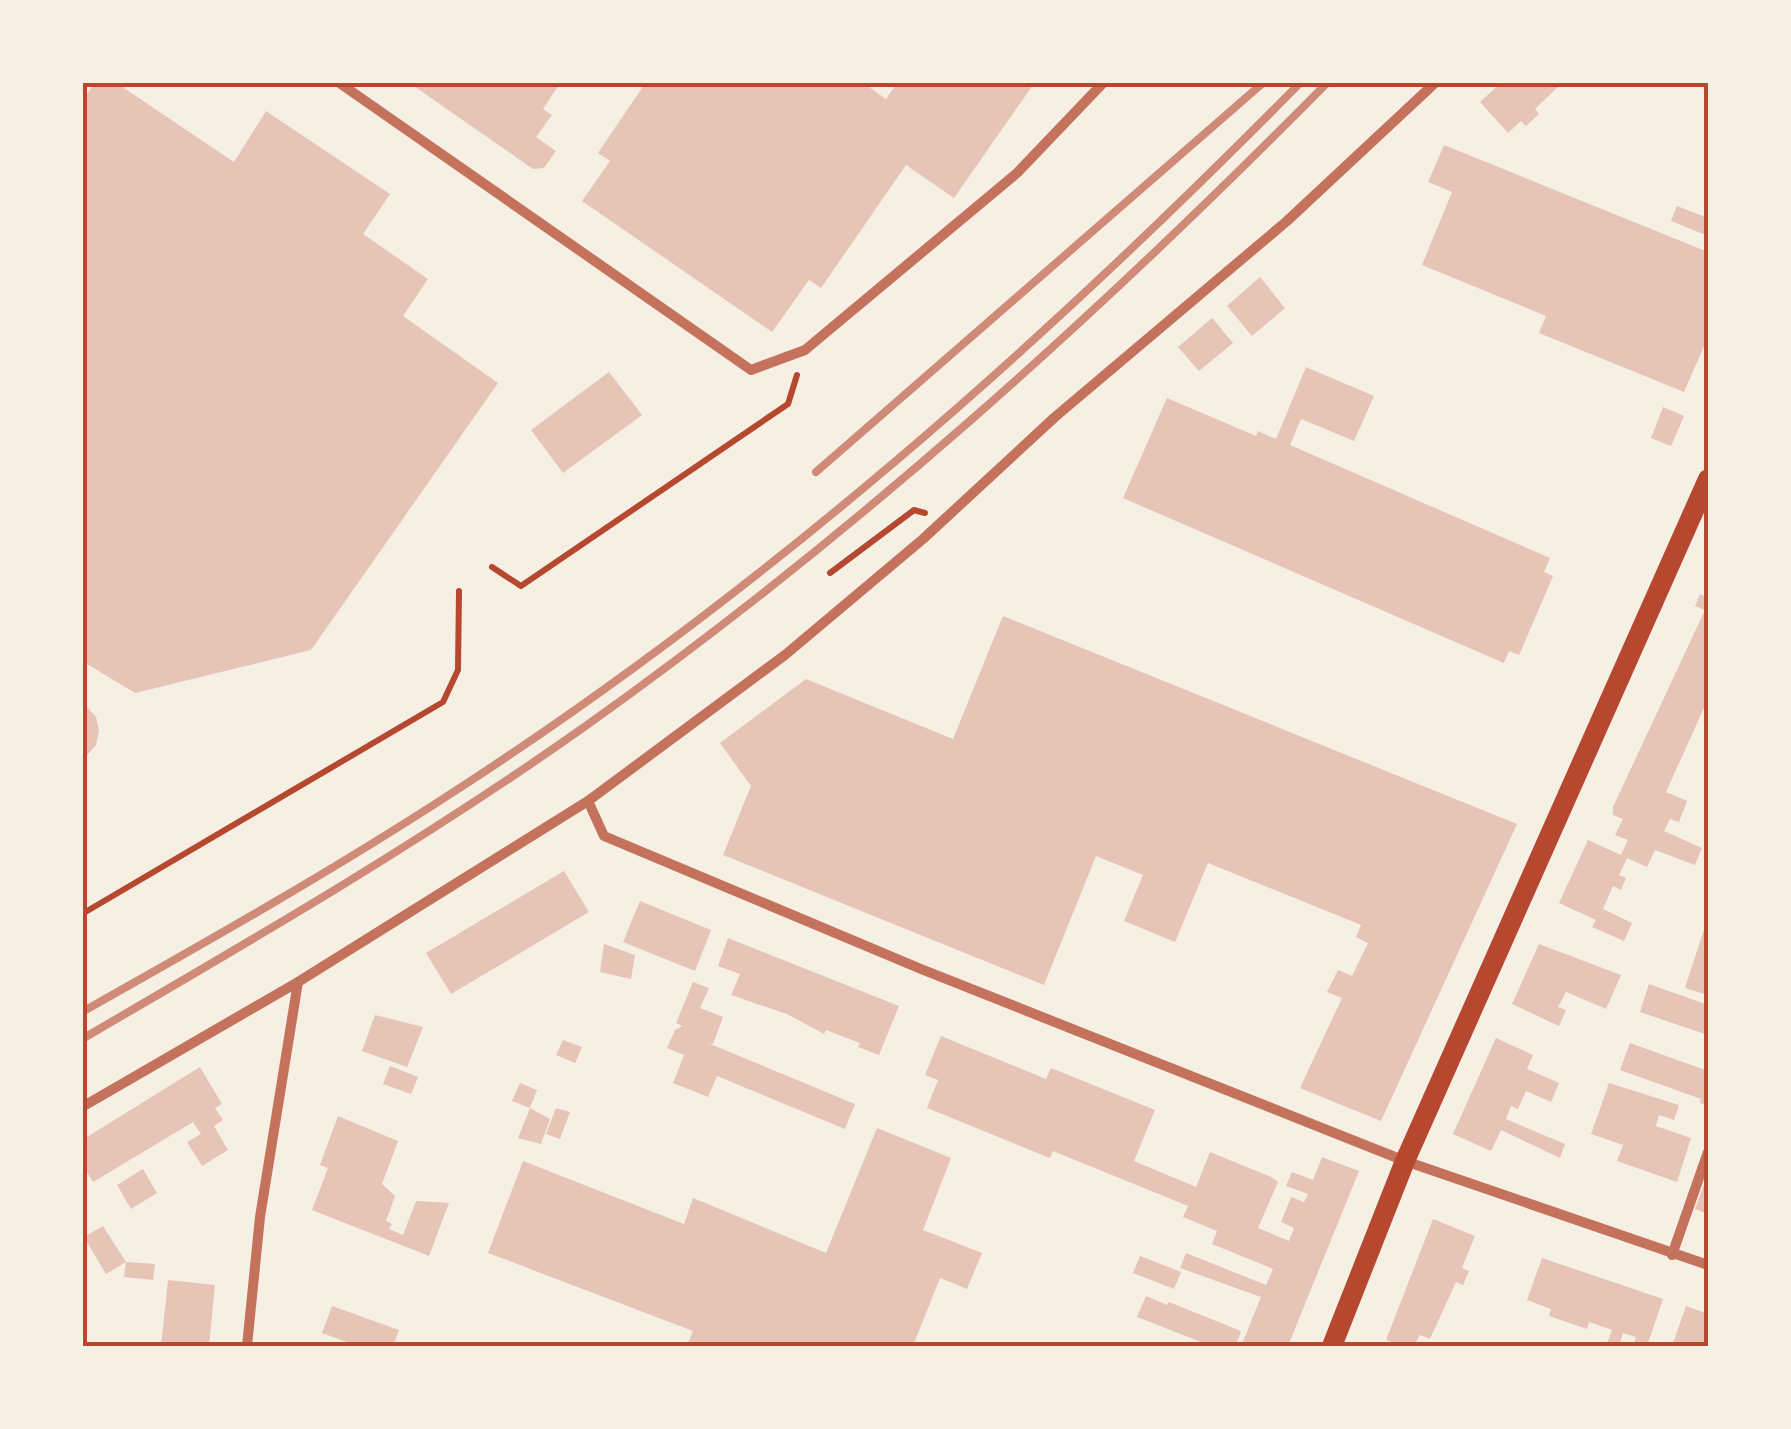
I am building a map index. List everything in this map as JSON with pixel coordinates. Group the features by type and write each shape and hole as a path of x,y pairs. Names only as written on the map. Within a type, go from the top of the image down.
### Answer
{"main road":[{"path":"1332,1346 1405,1161 1708,479"}],"street":[{"path":"338,82 751,370 805,350 1017,174 1104,82"},
{"path":"82,1107 298,982 588,801 785,656 945,519 1055,416 1288,221 1436,82"},
{"path":"588,801 604,836 921,970 1405,1161 1672,1255 1708,1264"},
{"path":"247,1346 260,1217 298,982"},
{"path":"1672,1255 1708,1152"}],"path":[{"path":"492,568 520,586 788,404 805,350"},
{"path":"830,573 914,510 945,519"},
{"path":"82,914 442,702 458,670 459,591"}],"building":[{"path":"95,82 115,82 234,162 266,111 390,194 363,234 428,279 403,316 498,383 311,650 135,693 82,661 82,102"},
{"path":"408,82 561,82 543,109 552,115 536,137 556,151 544,168 533,169"},
{"path":"646,82 862,82 886,99 898,82 1035,82 954,198 906,165 821,288 809,280 772,332 582,201 610,161 598,153"},
{"path":"1502,82 1563,82 1535,109 1539,114 1526,126 1521,121 1508,133 1480,102"},
{"path":"1444,145 1708,252 1708,337 1684,392 1539,333 1546,316 1422,265 1452,192 1428,182"},
{"path":"1677,206 1708,218 1708,236 1671,221"},
{"path":"1260,277 1285,308 1252,336 1227,306"},
{"path":"1212,318 1233,343 1199,371 1178,347"},
{"path":"1306,367 1374,396 1354,441 1301,419 1290,445 1550,558 1544,572 1553,576 1519,655 1509,651 1504,663 1123,498 1167,398 1256,436 1258,431 1276,439"},
{"path":"609,372 642,415 563,473 531,430"},
{"path":"1663,407 1684,416 1671,446 1651,438"},
{"path":"1700,594 1708,598 1708,699 1666,792 1687,801 1679,822 1670,819 1664,831 1702,848 1695,865 1655,850 1647,867 1627,858 1619,875 1626,878 1621,890 1613,886 1603,909 1632,923 1624,941 1592,927 1596,920 1559,903 1588,840 1621,855 1628,840 1615,835 1623,819 1613,815 1613,807 1705,610 1695,606"},
{"path":"1003,616 1517,824 1381,1121 1300,1088 1342,998 1327,992 1338,970 1352,976 1368,943 1356,937 1361,925 1208,863 1175,942 1124,921 1143,875 1096,856 1044,985 723,855 751,786 720,743 806,679 953,739"},
{"path":"82,701 96,717 99,731 96,745 82,761"},
{"path":"564,871 589,912 451,994 426,953"},
{"path":"640,901 711,930 695,971 623,942"},
{"path":"1708,917 1708,995 1685,988"},
{"path":"728,938 899,1006 879,1055 858,1047 860,1043 826,1030 824,1034 787,1014 731,995 740,974 718,966"},
{"path":"604,944 635,955 631,979 600,972"},
{"path":"1539,944 1621,975 1606,1009 1566,992 1558,1007 1566,1010 1559,1026 1512,1004"},
{"path":"693,982 709,988 700,1008 723,1017 713,1044 708,1043 855,1104 845,1129 717,1076 708,1097 673,1083 684,1055 667,1048 675,1030 682,1026 676,1023"},
{"path":"1649,984 1708,1005 1708,1035 1640,1012"},
{"path":"375,1015 423,1027 407,1067 362,1051"},
{"path":"941,1036 1046,1079 1051,1068 1155,1110 1134,1161 1196,1187 1210,1152 1271,1177 1278,1182 1258,1228 1289,1241 1294,1228 1281,1222 1291,1197 1304,1202 1308,1194 1286,1186 1292,1172 1313,1180 1322,1157 1359,1171 1288,1346 1211,1346 1137,1317 1146,1296 1241,1331 1237,1342 1242,1344 1261,1297 1180,1268 1186,1253 1266,1285 1273,1269 1212,1244 1217,1231 1183,1217 1188,1206 1053,1151 1050,1158 927,1108 938,1080 925,1075"},
{"path":"1496,1038 1533,1055 1527,1069 1559,1083 1551,1102 1526,1091 1518,1109 1511,1106 1506,1119 1565,1144 1560,1158 1501,1130 1491,1151 1453,1134"},
{"path":"563,1040 582,1047 575,1063 556,1055"},
{"path":"1630,1043 1708,1071 1708,1106 1700,1103 1701,1099 1620,1070"},
{"path":"390,1066 418,1077 411,1094 383,1084"},
{"path":"200,1067 222,1104 215,1108 223,1120 214,1126 228,1150 202,1166 187,1142 201,1134 193,1122 93,1182 82,1164 82,1140"},
{"path":"520,1083 537,1090 530,1108 512,1101"},
{"path":"1609,1083 1679,1105 1674,1120 1659,1115 1656,1126 1691,1138 1677,1182 1617,1161 1623,1145 1591,1134"},
{"path":"530,1108 550,1119 541,1144 518,1138"},
{"path":"556,1108 570,1112 560,1139 546,1134"},
{"path":"338,1116 398,1141 382,1184 395,1196 386,1221 392,1224 389,1229 403,1235 416,1201 449,1203 429,1256 312,1210 328,1168 320,1165"},
{"path":"877,1128 951,1158 923,1230 982,1253 967,1289 940,1278 913,1346 687,1346 693,1331 488,1253 523,1161 684,1224 693,1198 826,1253"},
{"path":"143,1169 157,1193 131,1209 117,1185"},
{"path":"1708,1173 1708,1214 1695,1209"},
{"path":"1433,1219 1475,1236 1462,1268 1469,1271 1463,1285 1456,1282 1430,1339 1420,1335 1414,1346 1404,1346 1386,1340"},
{"path":"103,1226 126,1262 106,1274 84,1237"},
{"path":"1140,1256 1181,1272 1174,1289 1133,1273"},
{"path":"1542,1258 1663,1299 1647,1346 1633,1346 1636,1337 1623,1333 1619,1346 1606,1346 1612,1330 1589,1322 1587,1329 1549,1316 1551,1309 1527,1300"},
{"path":"126,1262 155,1264 153,1280 124,1277"},
{"path":"168,1280 215,1285 209,1346 161,1346"},
{"path":"332,1306 399,1330 393,1346 358,1346 322,1333"},
{"path":"1686,1306 1708,1314 1708,1346 1672,1346"}],"railway":[{"path":"816,472 1264,82"},
{"path":"82,1012 455,791 681,633 897,460 1001,369 1301,82"},
{"path":"82,1039 464,809 686,652 783,577 971,420 1153,254 1328,82"}]}
